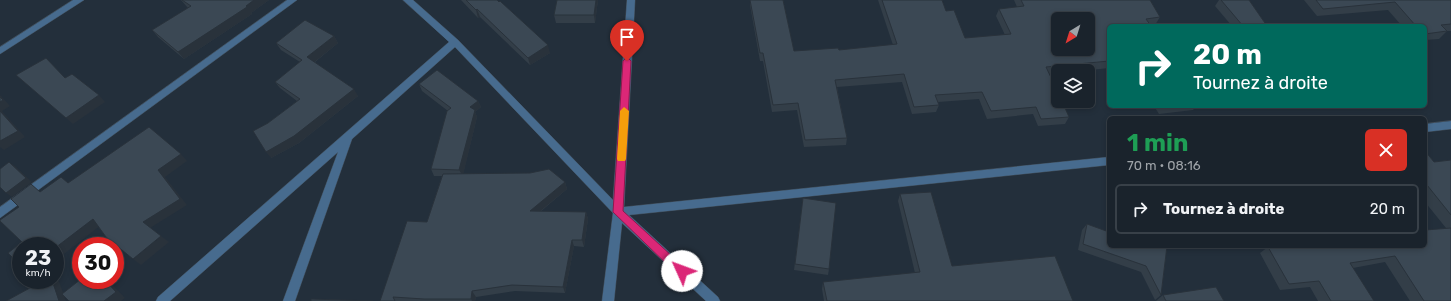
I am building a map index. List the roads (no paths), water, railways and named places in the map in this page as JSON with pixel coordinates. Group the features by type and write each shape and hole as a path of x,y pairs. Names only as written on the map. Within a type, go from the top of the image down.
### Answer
{"street":[{"path":"0,51 80,0"},
{"path":"0,213 293,0"},
{"path":"407,0 455,42 618,212 714,301"},
{"path":"608,301 618,212 631,0"},
{"path":"162,301 455,42"},
{"path":"1427,128 1451,125"},
{"path":"288,301 348,136"},
{"path":"618,212 1107,161"}]}
